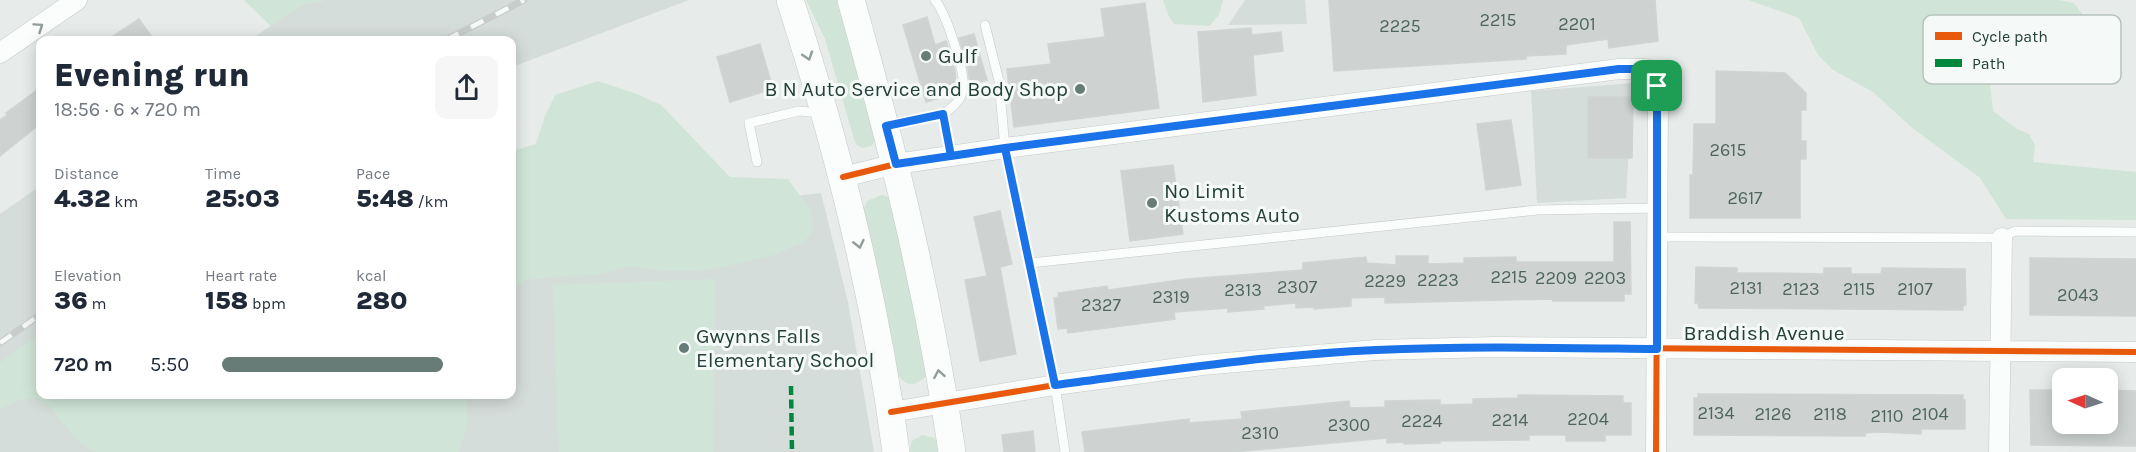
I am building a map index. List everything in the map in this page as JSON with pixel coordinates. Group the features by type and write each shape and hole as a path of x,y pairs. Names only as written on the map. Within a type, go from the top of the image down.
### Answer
{"main road":[{"path":"790,0 843,177 871,295 896,452"},
{"path":"851,0 896,164 928,313 952,452"}],"street":[{"path":"0,53 78,0"},
{"path":"843,177 896,164 1005,148 1619,69 1646,69 1654,74 1658,101 1656,452"},
{"path":"1999,452 2002,238"},
{"name":"Braddish Avenue","path":"891,412 1055,385 1202,365 1375,350 1485,348 2136,352"}],"lane":[{"path":"886,126 943,114 957,104 963,92 964,78 951,35 935,0"},
{"path":"985,25 999,81 1005,148 1055,385 1065,452"},
{"path":"757,162 749,123 799,111 825,114"},
{"path":"943,114 951,156"},
{"path":"1030,262 1516,212 1658,208"},
{"path":"1658,237 2002,238 2015,231 2136,232"}],"shaded area":[{"path":"324,0 689,0 516,65 516,36 256,36 302,4"},
{"path":"1245,0 1305,0 1307,24 1228,25"},
{"path":"1633,83 1626,198 1537,203 1531,91"},
{"name":"Gwynns Falls Elementary School","path":"36,189 36,399 516,399 516,227 821,193 848,302 874,452 0,452 0,214"}],"green space":[{"path":"244,0 324,0 302,4 271,26"},
{"path":"806,0 838,0 875,141 871,146 862,148 856,144 825,39"},
{"path":"1163,0 1223,0 1219,15 1209,26 1174,24"},
{"path":"1748,0 2059,0 2074,3 2083,15 1923,15 1923,84 1990,84 1993,111 2017,129 2029,134 2035,145 2033,162 2136,172 2136,220 2006,219 1980,178 1911,127 1873,92 1833,70 1818,55 1799,18"},
{"path":"598,81 661,105 730,177 788,179 811,211 813,229 804,242 774,255 706,270 665,271 629,266 596,275 526,280 516,286 516,150 536,144 555,95"},
{"path":"881,195 893,200 927,375 913,384 908,384 901,379 895,369 863,211 867,201"},
{"path":"715,279 713,452 559,452 553,285"},
{"path":"36,336 36,398 21,399 0,409 0,363"},
{"path":"39,399 466,399 467,424 459,452 96,452 77,439 45,403"},
{"path":"922,435 935,438 941,452 909,452 912,441"}],"building":[{"path":"1329,0 1655,0 1658,41 1609,48 1608,39 1566,45 1566,54 1526,56 1526,59 1334,71"},
{"path":"1145,3 1159,108 1014,127 1007,69 1051,64 1048,44 1105,37 1101,9"},
{"name":"Gulf","path":"927,17 935,45 946,41 955,71 956,88 949,90 950,95 926,102 903,25"},
{"path":"139,19 151,36 113,36"},
{"path":"1251,28 1252,35 1281,32 1283,51 1253,55 1256,95 1203,102 1198,32"},
{"path":"974,34 987,80 970,85 959,38"},
{"path":"760,44 773,89 730,102 717,57"},
{"path":"1716,71 1785,73 1806,93 1806,110 1801,110 1801,141 1806,141 1806,159 1800,159 1800,218 1690,218 1690,175 1693,175 1694,124 1716,124"},
{"path":"36,91 36,127 0,156 0,120 7,115 6,113"},
{"path":"1588,97 1633,97 1632,158 1588,158"},
{"path":"1511,120 1521,185 1486,190 1477,124"},
{"name":"No Limit Kustoms Auto","path":"1173,165 1183,234 1130,241 1121,171"},
{"path":"1000,211 1012,264 1000,267 1016,354 980,361 965,280 987,276 974,217"},
{"path":"1614,222 1630,222 1631,294 1624,294 1624,301 1553,301 1552,299 1385,303 1385,297 1351,298 1351,306 1314,309 1314,307 1296,308 1296,303 1228,312 1228,308 1174,312 1175,319 1068,333 1067,328 1058,329 1054,298 1059,297 1058,293 1107,286 1108,290 1187,279 1303,270 1303,263 1366,257 1367,263 1396,265 1396,256 1428,256 1428,264 1464,263 1464,258 1516,257 1516,262 1614,262"},
{"path":"2030,258 2136,259 2136,316 2030,315"},
{"path":"1696,267 1737,268 1737,273 1824,274 1824,268 1851,268 1851,274 1881,274 1882,268 1965,269 1966,305 1963,305 1963,310 1699,308 1698,303 1695,303"},
{"path":"2030,390 2052,390 2052,434 2118,434 2118,390 2136,391 2136,446 2031,445"},
{"path":"1698,394 1963,395 1965,429 1921,429 1921,434 1879,432 1865,433 1865,436 1694,435 1694,398 1698,398"},
{"path":"1518,395 1623,396 1623,403 1631,403 1631,435 1605,435 1605,441 1566,441 1566,435 1529,435 1529,440 1440,441 1440,443 1404,444 1404,442 1387,443 1387,438 1233,452 1085,452 1082,432 1189,419 1189,423 1242,419 1241,412 1349,401 1350,408 1385,407 1385,401 1440,400 1440,405 1473,404 1473,399 1518,398"},
{"path":"1033,431 1035,452 1004,452 1002,435"}],"railway":[{"path":"454,36 524,0"},
{"path":"0,343 36,318"}],"marked path":[{"path":"791,386 792,452"}],"cycle path":[{"path":"843,177 896,164 1005,148 1619,69 1646,69 1654,74 1658,101 1656,452"},
{"path":"891,412 1055,385 1202,365 1375,350 1495,347 2136,352"}],"place":[{"name":"Gulf","path":"926,56"},
{"name":"B N Auto Service and Body Shop","path":"1080,89"},
{"name":"No Limit Kustoms Auto","path":"1152,203"},
{"name":"Gwynns Falls Elementary School","path":"684,348"}],"route":[{"path":"1657,86 1654,74 1646,69 1619,69 1005,148 896,164 886,126 943,114 951,156 1005,148 1055,385 1275,357 1375,350 1421,348 1657,349 1657,86"}]}
